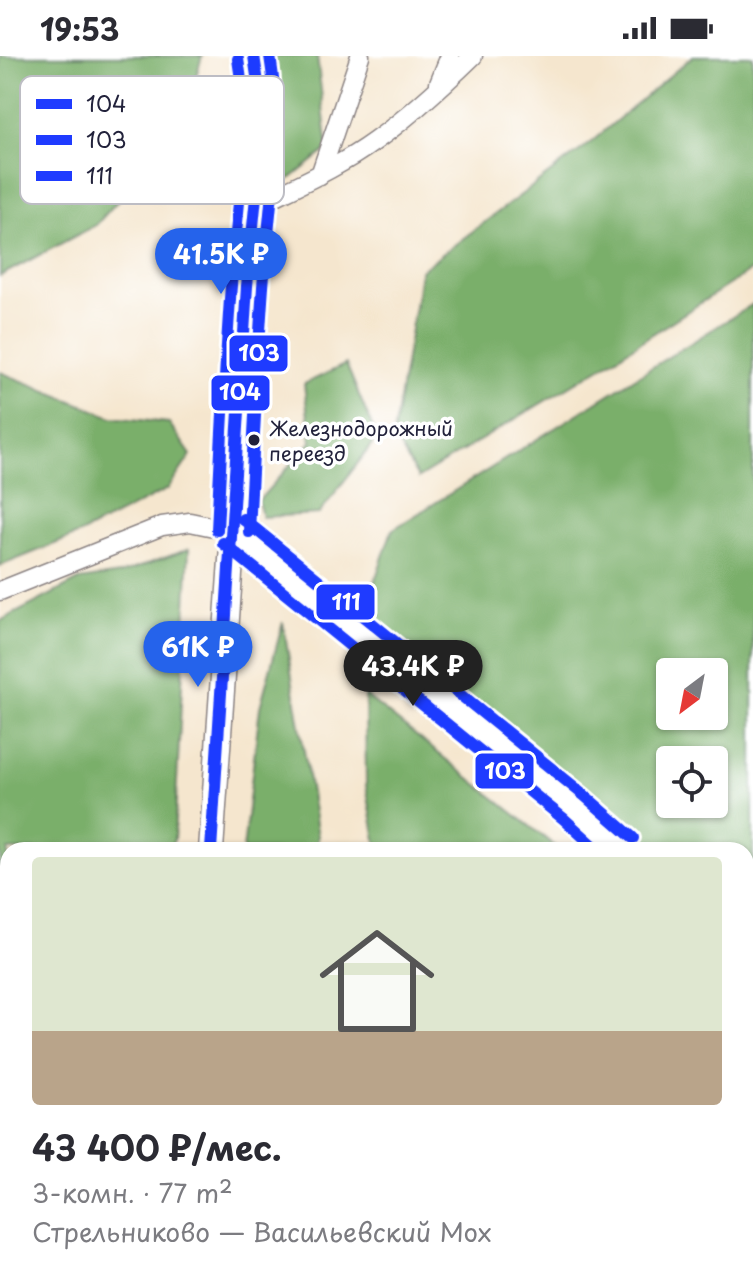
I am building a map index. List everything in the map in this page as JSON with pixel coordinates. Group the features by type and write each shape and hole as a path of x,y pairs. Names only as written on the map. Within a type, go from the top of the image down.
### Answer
{"main road":[{"path":"254,56 258,76"},
{"path":"255,206 247,286 233,531 613,842"}],"street":[{"path":"320,175 360,56"},
{"path":"435,93 450,56"},
{"path":"284,192 320,175 374,142 435,93 473,56"},
{"path":"255,206 259,204"},
{"path":"0,591 162,526 190,522 233,531 212,842"}],"green space":[{"path":"0,56 202,56 196,76 20,76 20,204 115,204 96,225 0,276"},
{"path":"272,56 317,56 328,149 286,182 284,76 274,76"},
{"path":"693,56 753,56 753,269 606,364 418,478 393,435 421,270 590,143"},
{"path":"753,304 753,842 636,842 362,619 392,530"},
{"path":"346,364 377,438 319,514 262,517 258,501 311,442 304,384"},
{"path":"0,372 112,417 169,423 191,455 168,489 82,533 0,566"},
{"path":"189,549 174,840 0,842 0,621 79,580 120,574"},
{"path":"283,622 318,842 244,842 260,707"},
{"path":"365,695 550,842 376,842 366,786"}],"transit line":[{"name":"104","path":"254,56 257,76"},
{"name":"103","path":"270,56 273,76"},
{"name":"111","path":"238,59 240,76"},
{"name":"111","path":"217,530 229,316 239,204"},
{"name":"104","path":"212,842 247,286 255,204"},
{"name":"103","path":"249,532 261,318 271,204"},
{"name":"111","path":"243,519 633,838"},
{"name":"103","path":"223,543 589,842"}],"place":[{"name":"Железнодорожный переезд","path":"254,440"}]}
